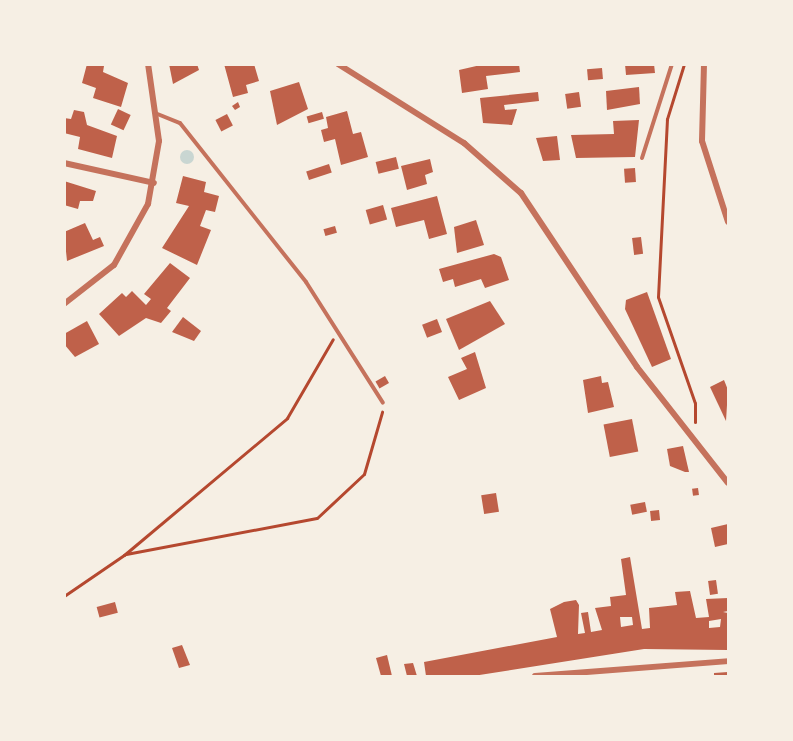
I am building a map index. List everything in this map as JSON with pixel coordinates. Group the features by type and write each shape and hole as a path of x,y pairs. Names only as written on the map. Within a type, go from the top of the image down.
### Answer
{"street":[{"path":"64,304 114,265 141,223 154,183 159,141 148,64"},
{"path":"338,64 464,143 521,193 637,367 729,483"},
{"path":"704,64 702,141 729,222"},
{"path":"64,163 154,183"},
{"path":"535,676 729,661"}],"lane":[{"path":"642,158 672,64"},
{"path":"155,112 180,123 306,282 383,403"}],"path":[{"path":"684,64 667,119 658,297 695,403 692,436"},
{"path":"64,596 124,555 287,418 338,331"},
{"path":"124,555 317,518 364,474 383,403"}],"shaded area":[{"path":"184,150 190,150 194,157 190,164 184,164 180,160 180,154"}],"building":[{"path":"87,64 104,66 103,72 128,83 121,107 93,98 96,88 82,83"},
{"path":"169,64 197,64 199,70 173,84"},
{"path":"224,64 254,64 259,81 246,85 248,93 233,97"},
{"path":"485,64 519,64 520,72 486,76 488,89 462,93 459,70"},
{"path":"625,64 654,64 655,73 626,75"},
{"path":"602,68 603,79 588,80 587,69"},
{"path":"299,82 308,109 277,125 270,91"},
{"path":"639,87 640,104 607,110 606,91"},
{"path":"538,92 539,101 504,105 505,110 517,109 512,125 483,123 480,98"},
{"path":"579,92 581,107 567,109 565,94"},
{"path":"238,102 240,107 235,110 232,106"},
{"path":"118,109 131,115 124,130 111,124"},
{"path":"74,110 84,112 87,125 117,136 112,158 78,149 80,137 64,133 64,118 71,119"},
{"path":"347,111 353,134 361,132 368,157 341,165 335,139 324,142 321,130 328,128 326,117"},
{"path":"322,112 324,119 309,123 307,116"},
{"path":"227,114 233,126 221,131 215,120"},
{"path":"639,120 635,157 576,158 571,135 614,134 613,121"},
{"path":"557,136 560,160 543,161 536,138"},
{"path":"396,157 399,169 379,174 376,162"},
{"path":"430,159 433,172 425,175 427,184 407,190 401,166"},
{"path":"329,164 332,173 309,180 306,171"},
{"path":"635,168 636,182 625,183 624,169"},
{"path":"183,176 206,182 204,192 219,196 215,212 206,210 200,226 211,230 197,265 162,248 189,206 176,203"},
{"path":"64,181 96,191 93,201 80,201 78,209 64,205"},
{"path":"437,196 447,234 429,239 424,220 396,227 391,208"},
{"path":"383,205 387,219 370,224 366,210"},
{"path":"476,220 484,245 457,253 454,227"},
{"path":"85,223 93,240 100,237 104,246 67,261 64,232"},
{"path":"335,226 337,233 325,236 323,229"},
{"path":"641,237 643,254 634,255 632,238"},
{"path":"494,254 501,257 509,280 485,288 481,279 455,287 453,279 443,282 439,269"},
{"path":"170,263 190,278 167,308 171,311 161,323 146,318 119,336 99,314 122,293 126,297 132,291 146,305 151,299 144,294"},
{"path":"647,292 671,359 652,367 625,309 626,300"},
{"path":"490,301 505,324 459,350 446,319"},
{"path":"183,317 201,331 194,341 172,332"},
{"path":"437,319 442,332 427,338 422,325"},
{"path":"87,321 99,344 75,357 64,344 64,334"},
{"path":"475,352 486,388 459,400 448,377 467,369 461,358"},
{"path":"385,376 389,383 379,388 375,382"},
{"path":"601,376 602,383 608,382 614,407 588,413 583,380"},
{"path":"724,380 728,390 726,421 710,387"},
{"path":"632,419 638,451 610,457 604,425"},
{"path":"683,446 689,472 670,466 667,449"},
{"path":"698,488 699,495 693,496 692,489"},
{"path":"496,493 499,512 484,514 481,495"},
{"path":"645,502 647,512 632,515 630,505"},
{"path":"659,510 660,520 651,521 650,511"},
{"path":"728,524 728,544 715,547 711,528"},
{"path":"630,557 642,629 650,628 649,608 677,605 675,592 690,591 696,618 709,617 706,599 728,598 728,611 723,612 728,613 728,650 644,649 473,676 426,676 424,662 557,637 550,609 564,602 576,600 579,605 578,634 585,633 581,613 588,612 591,632 602,630 595,608 611,606 610,597 626,595 621,559","holes":["620,617 632,617 633,625 621,627","721,619 720,627 709,628 709,621"]},
{"path":"716,580 718,594 710,595 708,581"},
{"path":"115,602 118,613 99,618 97,607"},
{"path":"182,645 190,665 179,668 172,648"},
{"path":"387,655 392,676 381,676 376,658"},
{"path":"413,663 417,676 407,676 404,664"},
{"path":"728,672 728,676 714,676 714,673"}]}
